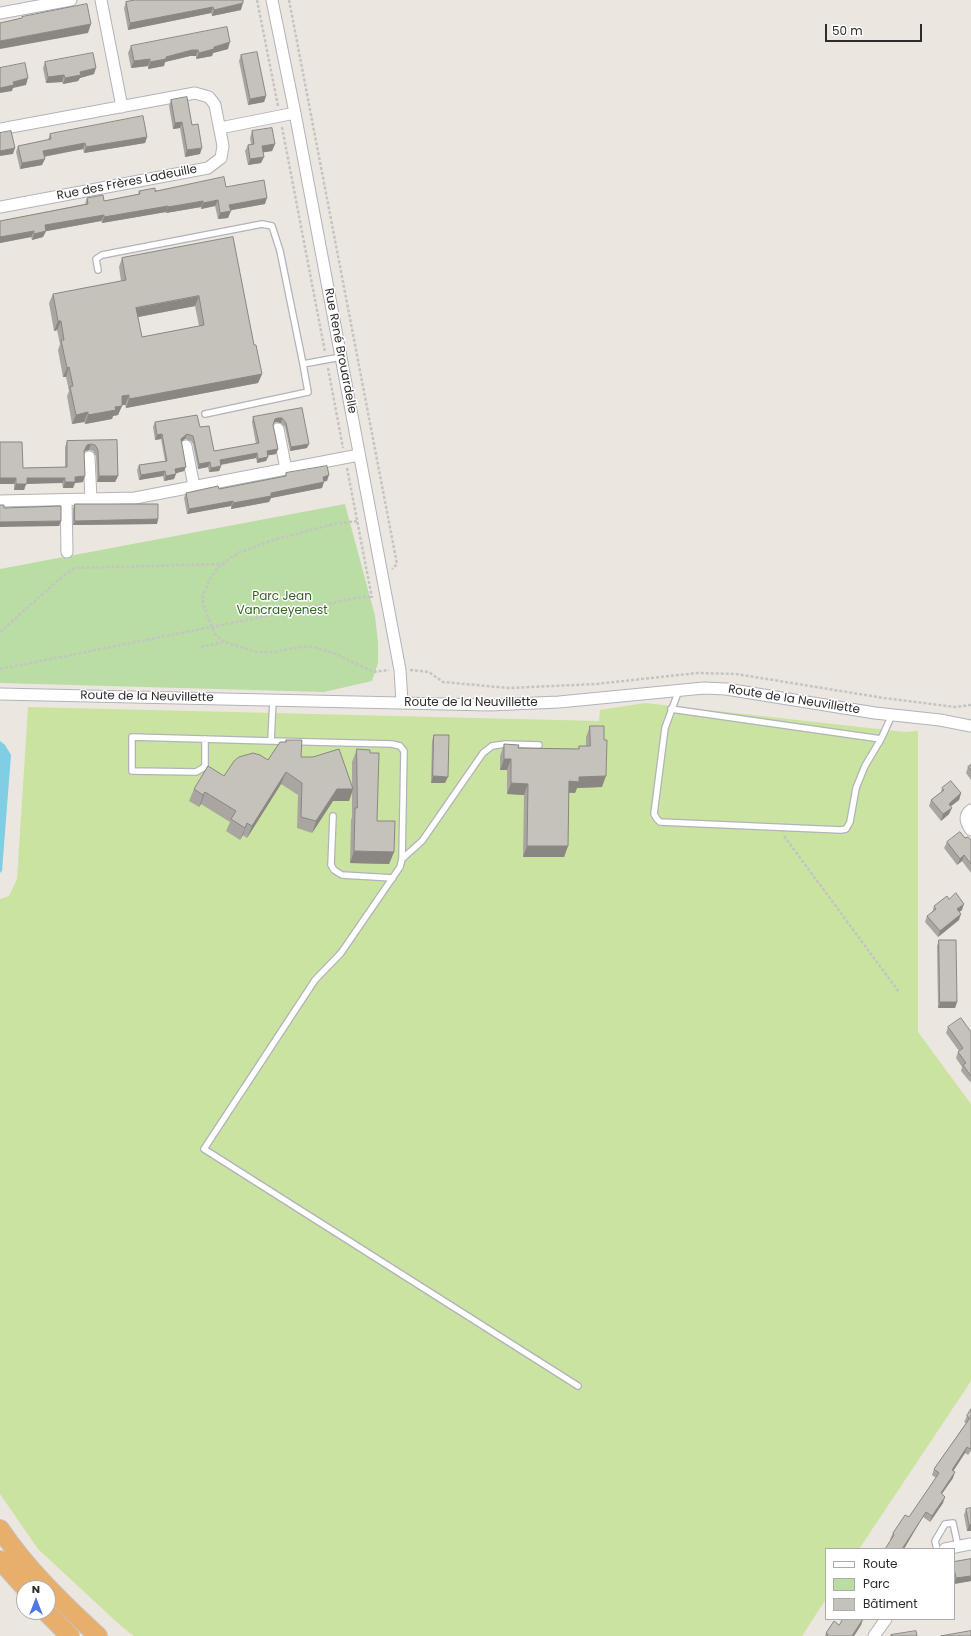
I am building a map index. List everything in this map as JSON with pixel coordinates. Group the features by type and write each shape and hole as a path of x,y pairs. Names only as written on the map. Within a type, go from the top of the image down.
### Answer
{"highway":[{"path":"0,1529 9,1542 62,1603 98,1636"},
{"path":"0,1560 18,1580"},
{"path":"54,1620 70,1636"}],"street":[{"path":"0,13 26,4 71,0"},
{"path":"101,0 122,106"},
{"name":"Rue René Brouardelle","path":"272,0 295,113 400,670 402,702"},
{"name":"Rue des Frères Ladeuille","path":"0,129 195,93 209,97 216,105 223,146 221,158 208,168 0,207"},
{"path":"220,128 295,113"},
{"path":"278,429 286,469"},
{"path":"186,446 194,486"},
{"path":"0,501 134,498 359,455"},
{"path":"90,457 91,499"},
{"path":"66,500 68,552"},
{"name":"Route de la Neuvillette","path":"0,694 489,705 559,702 704,688 726,689 892,715 940,720 971,726"},
{"name":"Route de la Neuvillette","path":"940,720 971,718"},
{"path":"971,810 966,818 966,822 971,830"},
{"path":"949,1548 971,1544"},
{"path":"874,1636 885,1620"}],"lane":[{"path":"98,270 96,259 102,256 262,224 272,226 280,251 304,364 308,392 205,414"},
{"path":"304,364 341,357"},
{"path":"679,690 665,728 654,814 656,819 660,822 846,829 850,822 856,788 865,766 881,739 892,715"},
{"path":"271,741 273,700"},
{"path":"671,709 881,739"},
{"path":"205,739 205,765 196,772 132,771 132,737 392,744 400,746 404,751 402,859 400,867 341,953 315,980 204,1149 578,1386"},
{"path":"402,859 422,841 483,753 492,746 505,744 540,745"},
{"path":"333,816 331,865 334,870 342,875 393,878"},
{"path":"937,1548 935,1541 945,1524 953,1523 958,1546"}],"path":[{"path":"257,0 372,598"},
{"path":"289,0 397,564 383,580"},
{"path":"357,521 334,524 273,540 240,552 223,564 211,577 203,595 203,604 215,634 224,642 257,652 275,652 300,647 313,647 334,653 373,672 400,670"},
{"path":"0,632 64,575 75,568 223,564"},
{"path":"0,669 367,596 387,601"},
{"path":"201,647 224,642"},
{"path":"777,827 899,992"}],"green space":[{"name":"Parc Jean Vancraeyenest","path":"345,504 375,616 378,642 378,663 372,681 324,692 0,683 0,569"},
{"path":"645,703 905,732 918,731 918,1032 971,1104 971,1381 860,1548 825,1548 825,1601 802,1636 134,1636 121,1626 38,1549 0,1494 0,899 9,896 17,879 28,707 599,721 600,710"}],"water":[{"path":"0,741 5,745 11,755 2,871 0,873"}],"building":[{"path":"135,0 243,0 243,3 214,10 213,7 130,23 126,2"},
{"path":"87,4 91,24 0,41 0,23"},
{"path":"227,27 230,42 214,47 214,49 199,53 198,50 192,50 166,57 166,59 150,62 150,59 134,61 131,46"},
{"path":"257,52 266,96 250,99 241,55"},
{"path":"93,53 96,68 80,72 81,75 65,78 64,75 48,77 45,62"},
{"path":"25,63 28,78 13,82 14,85 0,88 0,68"},
{"path":"187,97 192,125 198,124 202,148 187,150 182,122 175,123 171,100"},
{"path":"143,116 147,137 86,147 85,143 43,151 45,159 22,163 18,146 51,139 50,134"},
{"path":"272,128 275,144 262,146 264,157 250,159 248,145 254,144 252,131"},
{"path":"11,131 15,148 0,151 0,133"},
{"path":"224,177 226,187 264,180 267,198 229,205 231,211 220,213 218,200 203,203 203,201 45,225 46,231 34,234 34,231 0,237 0,221 88,204 87,198 103,195 104,201 140,194 139,191 155,188 155,191"},
{"path":"233,237 254,345 256,345 262,374 129,399 129,395 122,396 122,406 115,407 116,410 88,415 88,412 76,415 70,387 73,386 69,367 67,368 61,340 64,340 61,321 58,321 53,294 126,280 122,258","holes":["199,296 204,325 142,337 136,308"]},
{"path":"302,408 309,444 291,447 286,423 282,418 278,418 275,419 273,425 278,449 267,451 268,457 258,459 257,453 220,460 221,466 211,468 210,462 199,464 193,436 187,434 181,439 186,467 175,469 176,474 166,476 165,471 141,475 139,465 167,461 162,434 157,435 155,422 197,415 200,427 209,426 214,451 259,443 253,417"},
{"path":"117,440 118,476 99,476 98,450 95,445 91,444 87,445 84,451 85,476 75,477 75,482 65,482 65,478 27,478 27,484 16,484 16,478 0,478 0,442 22,442 23,468 67,467 67,441"},
{"path":"327,466 329,475 323,477 324,482 271,493 271,496 189,509 186,493 218,486 219,489 286,476 286,473"},
{"path":"75,504 158,504 158,519 75,521"},
{"path":"0,505 4,505 4,508 61,506 61,521 0,522"},
{"path":"590,726 604,726 604,740 607,740 606,776 579,777 579,782 569,781 568,846 527,846 528,784 511,783 511,759 504,759 504,744 519,745 518,748 579,749 579,746 590,746"},
{"path":"434,735 449,735 448,777 433,776"},
{"path":"286,740 302,740 301,757 313,757 339,749 353,789 337,789 316,821 301,817 302,783 286,772 252,826 247,823 245,828 231,819 236,811 205,792 203,795 194,789 208,766 224,776 234,761 239,757 253,753 268,760 280,742 286,742"},
{"path":"357,749 370,750 370,753 379,753 377,821 395,821 394,852 354,851 355,808 357,808"},
{"path":"951,781 961,793 949,804 952,808 943,814 931,800 944,790 942,788"},
{"path":"960,832 965,838 968,837 971,840 971,864 964,855 960,859 947,842"},
{"path":"956,893 964,904 957,909 961,914 940,931 927,916 936,909 934,906 947,896 949,899"},
{"path":"939,940 956,940 957,1002 940,1002"},
{"path":"961,1018 971,1032 971,1076 963,1065 966,1063 958,1052 963,1048 948,1027"},
{"path":"971,1409 971,1448 970,1449 967,1447 952,1470 955,1472 941,1493 945,1497 932,1516 926,1512 903,1548 886,1548 894,1535 893,1533 905,1515 909,1517 939,1473 934,1469 970,1418 967,1416"},
{"path":"971,1508 971,1525 969,1525 966,1509"},
{"path":"971,1559 971,1576 956,1578 955,1562"},
{"path":"842,1620 862,1620 852,1636 827,1636 828,1634 826,1633 834,1621 839,1625"},
{"path":"916,1631 917,1636 891,1636 891,1635"},
{"path":"971,1631 971,1636 941,1636"}]}
